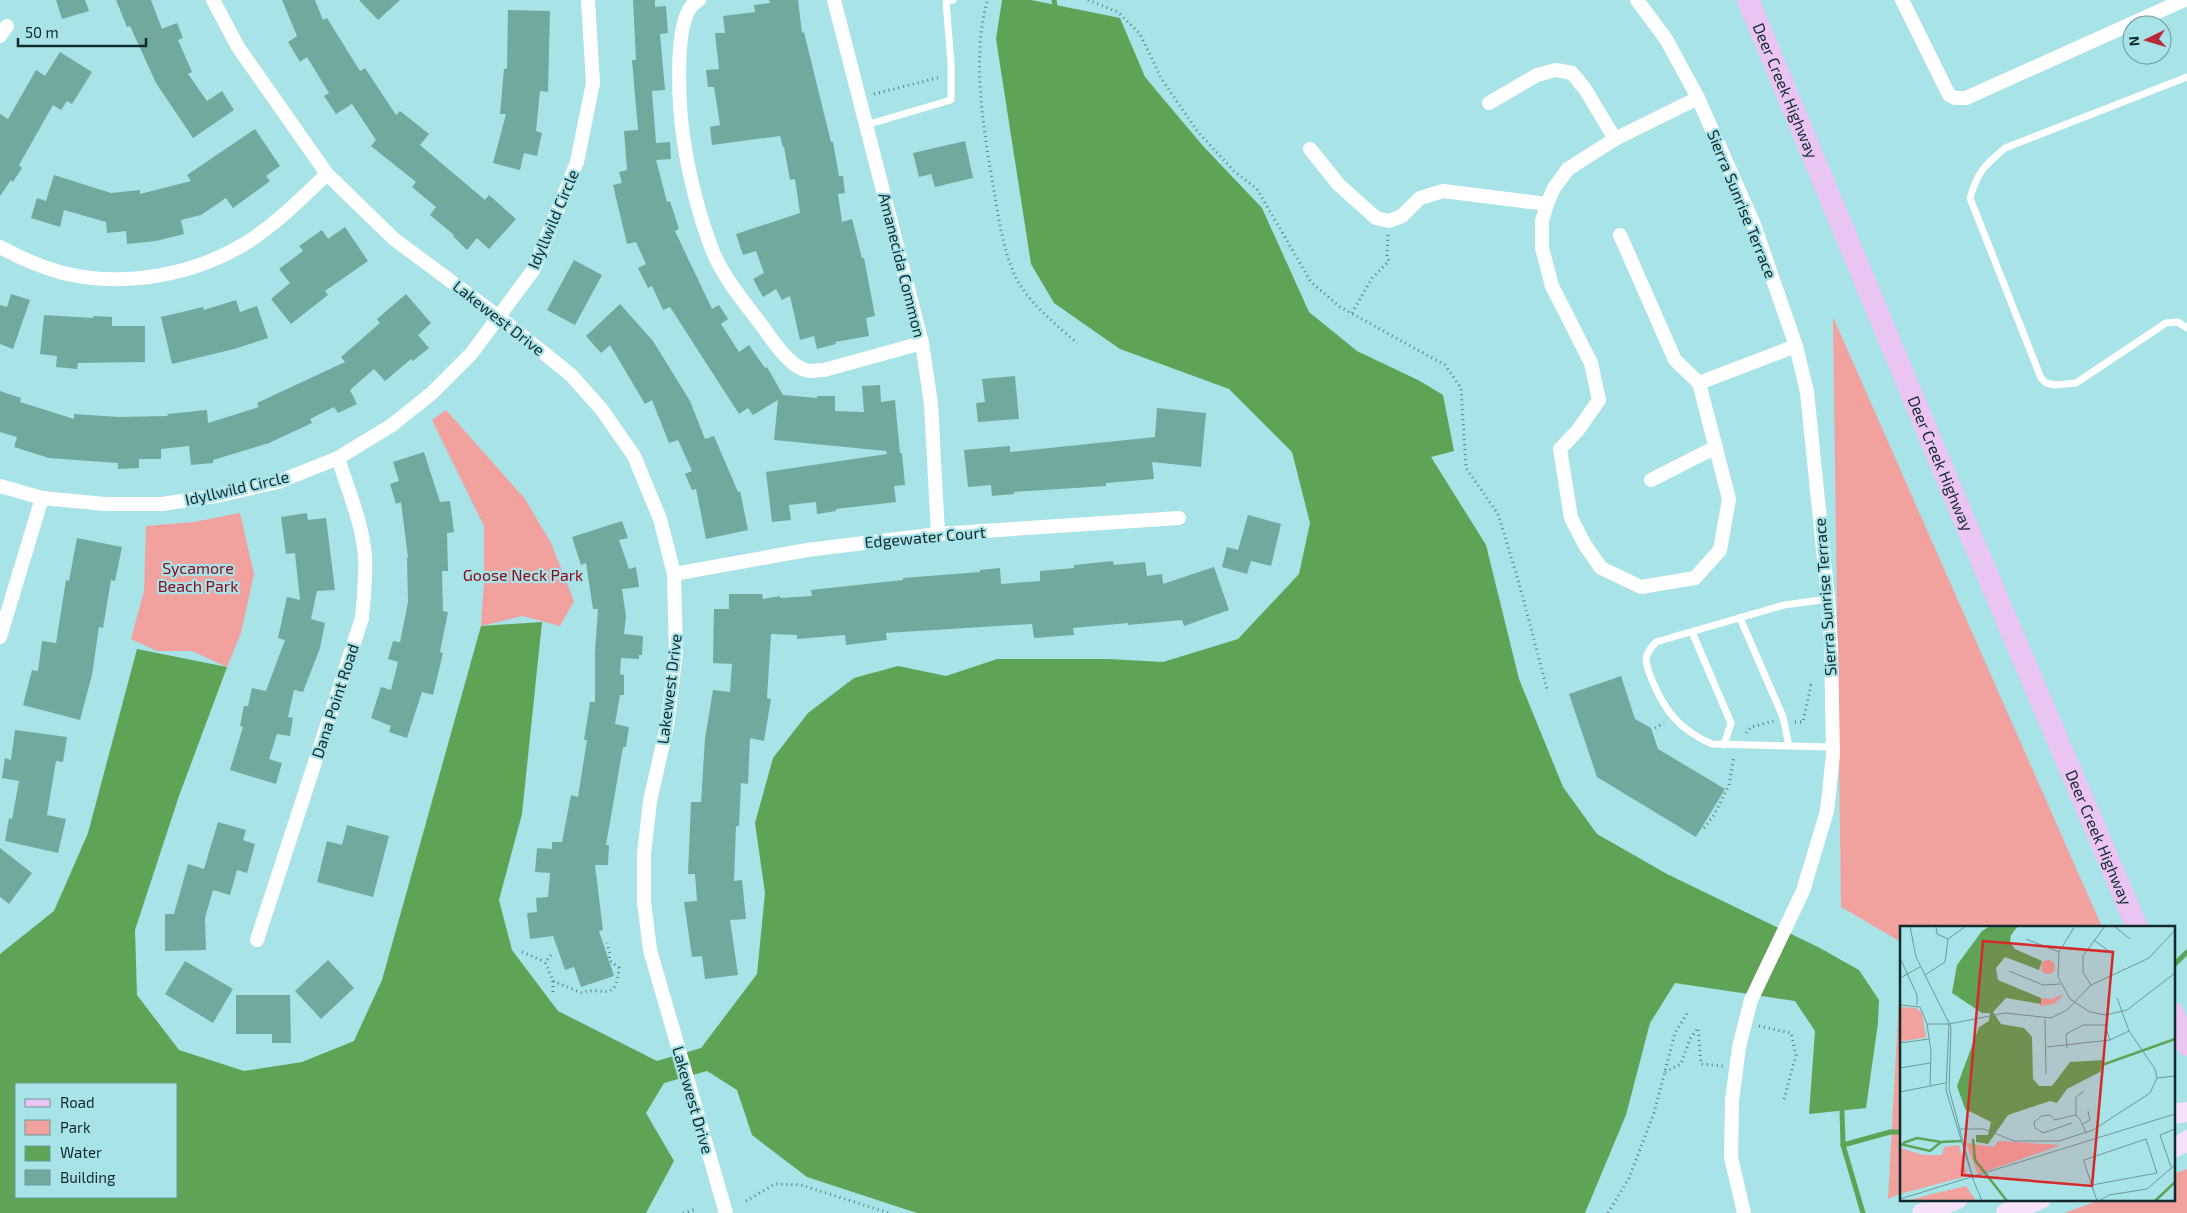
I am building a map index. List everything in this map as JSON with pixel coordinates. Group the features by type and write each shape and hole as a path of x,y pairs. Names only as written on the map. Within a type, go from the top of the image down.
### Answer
{"main road":[{"name":"Deer Creek Highway","path":"1748,0 2136,926"},
{"path":"2174,1015 2187,1046"},
{"path":"2174,1114 2187,1112"},
{"path":"2174,1147 2187,1140"},
{"path":"1922,1213 1955,1200"},
{"path":"2006,1213 2038,1200"}],"street":[{"name":"Lakewest Drive","path":"213,0 238,47 328,174 394,239 499,317 571,375 602,410 634,456 660,519 674,574 676,652 667,726 650,801 644,854 644,902 650,950 726,1213"},
{"name":"Idyllwild Circle","path":"0,486 42,498 105,504 162,504 216,496 278,482 338,458 392,425 432,393 471,354 534,269 577,162 594,84 588,0"},
{"path":"699,0 687,12 682,28 681,119 684,143 703,218 713,252 729,283 782,351 796,365 808,371 824,370 922,343"},
{"name":"Amanecida Common","path":"834,0 922,343 931,404 938,534"},
{"name":"Sierra Sunrise Terrace","path":"1637,0 1666,39 1698,98 1753,222 1796,346 1807,392 1828,599 1833,747 1827,810 1803,891 1751,1000 1739,1047 1732,1101 1731,1157 1744,1213"},
{"path":"1902,0 1949,95 1955,98 1966,98 2177,1"},
{"path":"1489,103 1537,75 1556,70 1572,73 1615,138"},
{"path":"1620,235 1675,360 1699,384 1730,500 1720,550 1695,578 1641,586 1601,568 1585,545 1571,518 1560,449 1578,430 1599,400 1591,363 1552,286 1542,248 1542,221 1554,188 1568,169 1615,138 1698,98"},
{"path":"1310,149 1339,185 1376,218 1389,221 1402,216 1420,198 1443,191 1547,204"},
{"path":"0,248 25,260 64,273 101,278 140,277 181,271 214,260 247,242 277,220 328,174"},
{"path":"1699,384 1796,346"},
{"path":"1652,480 1716,447"},
{"name":"Dana Point Road","path":"257,940 362,618 366,581 365,554 360,528 338,458"},
{"path":"0,637 42,498"},
{"name":"Edgewater Court","path":"674,574 807,550 938,534 1179,518"}],"lane":[{"path":"866,125 951,100 951,63 946,2 953,0"},
{"path":"2187,77 2005,148 1986,164 1976,178 1970,198 2041,378 2046,383 2055,385 2076,383 2166,323 2178,322 2187,328"},
{"path":"1828,599 1784,605 1656,642 1648,651 1645,663 1660,700 1671,716 1696,737 1712,744 1833,747"},
{"path":"1740,618 1783,718 1789,746"},
{"path":"1692,632 1731,723 1724,744"}],"path":[{"path":"1088,0 1118,12 1140,34 1161,78 1197,131 1234,171 1257,189 1311,282 1340,306 1445,364 1461,388 1466,468 1498,514 1519,583 1547,689"},
{"path":"987,2 980,28 982,122 1002,236 1016,277 1043,313 1077,342"},
{"path":"874,94 945,76"},
{"path":"1352,313 1372,278 1389,261 1387,257 1389,221"},
{"path":"1704,828 1714,815 1729,785 1732,760 1738,745"},
{"path":"553,981 582,993 589,990 604,993 610,991 618,980 619,968 609,960 610,955 607,944"},
{"path":"522,952 545,962 553,981 553,992"},
{"path":"545,962 551,955"},
{"path":"1608,1213 1629,1178 1654,1113 1675,1033 1688,1012"},
{"path":"1745,1023 1791,1034 1796,1055 1783,1103"},
{"path":"1665,1072 1682,1064 1690,1039 1698,1028 1701,1064 1721,1066"},
{"path":"746,1201 775,1184 801,1185 889,1213"},
{"path":"683,1213 696,1209"}],"green space":[{"path":"1833,317 2102,926 1900,926 1900,941 1841,907"},
{"name":"Goose Neck Park","path":"446,410 525,499 551,543 574,601 560,626 522,616 481,626 484,583 484,526 432,420"},
{"name":"Sycamore Beach Park","path":"240,513 254,574 241,633 227,667 192,651 157,651 131,639 144,591 146,526 194,522"},
{"path":"1900,981 1900,1193 1888,1199"},
{"path":"2187,1169 2187,1213 2064,1213 2100,1200 2174,1200 2174,1174"}],"water":[{"path":"1002,0 1031,0 1120,18 1145,77 1203,146 1262,208 1309,312 1357,351 1420,381 1443,395 1454,451 1431,457 1486,545 1519,679 1563,787 1597,834 1667,874 1818,947 1859,970 1879,1000 1878,1023 1866,1108 1809,1114 1815,1031 1795,1001 1675,983 1650,1023 1626,1115 1585,1213 917,1213 807,1177 752,1135 737,1090 707,1071 664,1083 646,1113 674,1161 646,1213 0,1213 0,954 54,911 88,833 137,649 227,667 179,796 135,930 137,995 179,1050 244,1071 302,1062 354,1041 382,980 481,626 542,622 522,814 499,900 512,950 558,1011 657,1061 701,1048 757,974 765,893 755,823 773,758 808,713 854,678 898,666 946,676 997,659 1108,659 1163,662 1238,639 1299,574 1310,523 1292,452 1229,389 1120,349 1054,303 1031,264 996,39"}],"building":[{"path":"56,0 85,0 89,11 62,19"},
{"path":"116,0 151,0 162,29 177,23 183,38 178,40 192,72 188,74 207,101 222,91 234,110 193,138 156,83 130,26 127,27"},
{"path":"282,0 315,0 323,20 327,18 360,71 365,68 396,115 400,111 429,134 420,145 485,200 489,195 516,219 489,249 477,238 467,250 454,235 430,215 436,207 412,187 416,182 371,146 376,140 352,104 336,114 324,96 329,93 307,57 300,62 288,42 297,36"},
{"path":"359,0 400,0 378,20"},
{"path":"633,0 655,0 655,7 666,6 668,33 660,34 665,90 652,91 656,143 670,142 671,159 656,160 667,202 670,201 679,229 675,231 712,309 719,305 728,319 721,324 739,352 749,345 765,368 767,367 783,395 817,398 817,396 835,396 835,411 864,412 862,386 880,385 881,402 895,400 905,485 894,486 896,502 836,509 836,511 817,514 816,502 789,505 791,520 772,522 766,472 887,454 886,451 774,440 778,400 753,415 748,408 739,414 670,307 663,310 652,286 648,288 638,268 646,264 636,242 627,244 613,185 622,183 619,172 627,170 624,131 638,130 632,60 636,60"},
{"path":"769,0 798,0 802,33 804,32 831,142 833,142 839,176 843,176 845,193 838,194 842,222 852,219 862,258 864,258 875,316 866,318 869,336 835,342 836,344 817,349 814,336 800,340 790,296 782,300 776,289 763,297 753,279 764,273 756,251 743,255 736,234 800,213 795,179 790,180 780,136 712,145 710,127 720,125 714,87 708,87 706,70 719,69 715,33 725,33 723,16 755,12 754,5 770,3"},
{"path":"508,10 550,11 548,92 540,91 536,131 542,133 537,156 524,153 520,170 493,163 506,114 500,114 504,69 507,69"},
{"path":"60,52 92,72 72,104 67,101 61,110 53,105 19,165 22,168 13,182 11,180 0,196 0,114 8,119 36,70 45,76"},
{"path":"255,129 280,166 266,176 270,181 233,208 226,198 201,215 181,220 184,234 156,241 127,244 126,231 107,233 106,222 64,210 60,227 31,218 37,198 46,201 54,175 111,193 140,190 140,194 191,181 187,175"},
{"path":"965,141 973,178 935,187 931,174 919,177 913,153"},
{"path":"345,227 368,261 325,291 328,295 291,324 271,299 290,283 279,269 303,251 299,246 322,230 328,239"},
{"path":"574,260 602,275 575,325 547,310"},
{"path":"11,294 30,300 13,349 0,344 0,305 7,307"},
{"path":"406,294 431,323 418,335 429,348 413,361 411,359 385,381 374,369 350,390 357,404 338,413 334,407 310,419 312,423 269,443 213,460 213,463 191,465 189,446 161,449 161,459 139,459 139,468 118,469 118,463 49,458 14,447 17,437 0,432 0,391 21,398 20,402 74,419 74,414 119,417 168,416 167,414 207,410 208,423 259,407 257,403 345,362 341,357 380,323 377,319"},
{"path":"236,300 240,312 257,306 268,338 234,349 172,364 161,317 203,307 204,310"},
{"path":"620,304 653,341 690,401 705,439 714,436 738,492 740,491 748,530 706,539 696,489 692,490 685,474 692,471 678,440 669,443 652,400 645,404 610,345 601,353 586,336"},
{"path":"44,315 93,318 93,316 112,317 112,326 145,326 145,362 78,363 77,369 56,367 57,356 40,354"},
{"path":"1015,376 1019,419 978,422 976,403 985,402 982,379"},
{"path":"1157,408 1206,413 1201,467 1152,462 1154,479 1106,483 1106,486 1014,492 1014,494 992,496 991,485 968,487 964,450 1010,446 1010,452 1155,437"},
{"path":"424,452 440,502 450,501 454,532 447,533 448,571 442,571 443,611 448,612 440,652 443,653 433,695 422,692 407,738 389,732 391,726 371,718 381,687 391,690 398,662 388,659 393,641 400,642 408,602 408,558 401,502 396,504 390,484 399,481 393,462"},
{"path":"307,513 308,520 326,518 335,590 317,591 311,619 325,623 320,648 303,692 294,690 288,717 293,718 290,736 277,734 269,759 282,763 276,784 230,770 243,727 240,726 244,706 248,706 252,688 266,691 285,640 278,638 287,597 300,600 295,553 286,554 281,517"},
{"path":"1248,515 1281,524 1271,566 1251,561 1247,574 1222,567 1227,547 1238,550"},
{"path":"622,521 628,538 619,540 629,569 636,567 639,587 622,589 626,616 624,634 643,636 642,655 639,655 639,659 621,658 620,674 624,675 624,695 620,695 615,724 629,727 626,747 623,747 606,845 609,845 608,865 595,865 603,930 599,931 614,976 581,987 574,967 565,970 553,936 530,939 527,913 537,912 536,898 548,897 550,873 535,872 537,848 552,849 552,842 562,842 571,795 578,797 587,740 584,740 590,702 595,702 595,652 598,609 593,609 586,563 581,565 572,537"},
{"path":"77,538 122,547 115,581 111,580 103,628 99,627 92,675 80,720 23,705 32,670 38,671 42,641 56,643 66,580 69,581"},
{"path":"1113,561 1114,565 1145,562 1147,576 1162,574 1163,584 1214,567 1229,610 1184,626 1182,620 1128,625 1128,623 1073,628 1074,635 1034,638 1032,624 886,633 887,640 846,645 845,635 797,639 797,635 771,634 767,698 771,699 764,741 750,738 748,784 741,783 739,826 736,826 734,881 742,880 746,919 730,920 738,975 705,979 702,956 692,957 684,902 697,901 695,874 688,874 691,802 701,802 705,739 713,690 730,692 732,664 713,663 714,609 729,609 729,594 762,594 763,599 780,596 780,598 812,596 811,590 903,580 903,578 980,572 980,570 1000,568 1001,584 1040,581 1040,571 1074,568 1074,565"},
{"path":"1621,676 1635,719 1651,728 1658,749 1725,789 1696,837 1597,777 1569,694"},
{"path":"15,730 67,737 63,762 56,761 47,815 66,819 58,853 5,841 9,818 12,819 19,781 2,778 5,758 11,760"},
{"path":"218,822 246,830 243,840 255,844 247,873 237,870 230,895 213,890 205,918 206,950 165,951 165,914 174,914 188,864 204,869"},
{"path":"347,825 389,836 373,897 317,882 327,841 342,845"},
{"path":"0,848 32,873 9,904 0,897"},
{"path":"328,960 354,988 321,1019 295,991"},
{"path":"185,961 233,989 213,1023 165,994"},
{"path":"236,995 290,995 291,1043 272,1043 272,1034 236,1034"}],"waterway":[{"path":"1054,0 1055,6"},
{"path":"2174,965 2187,952"},
{"path":"1842,1110 1843,1145 1863,1213"},
{"path":"1843,1145 1890,1132 1900,1132"}]}
